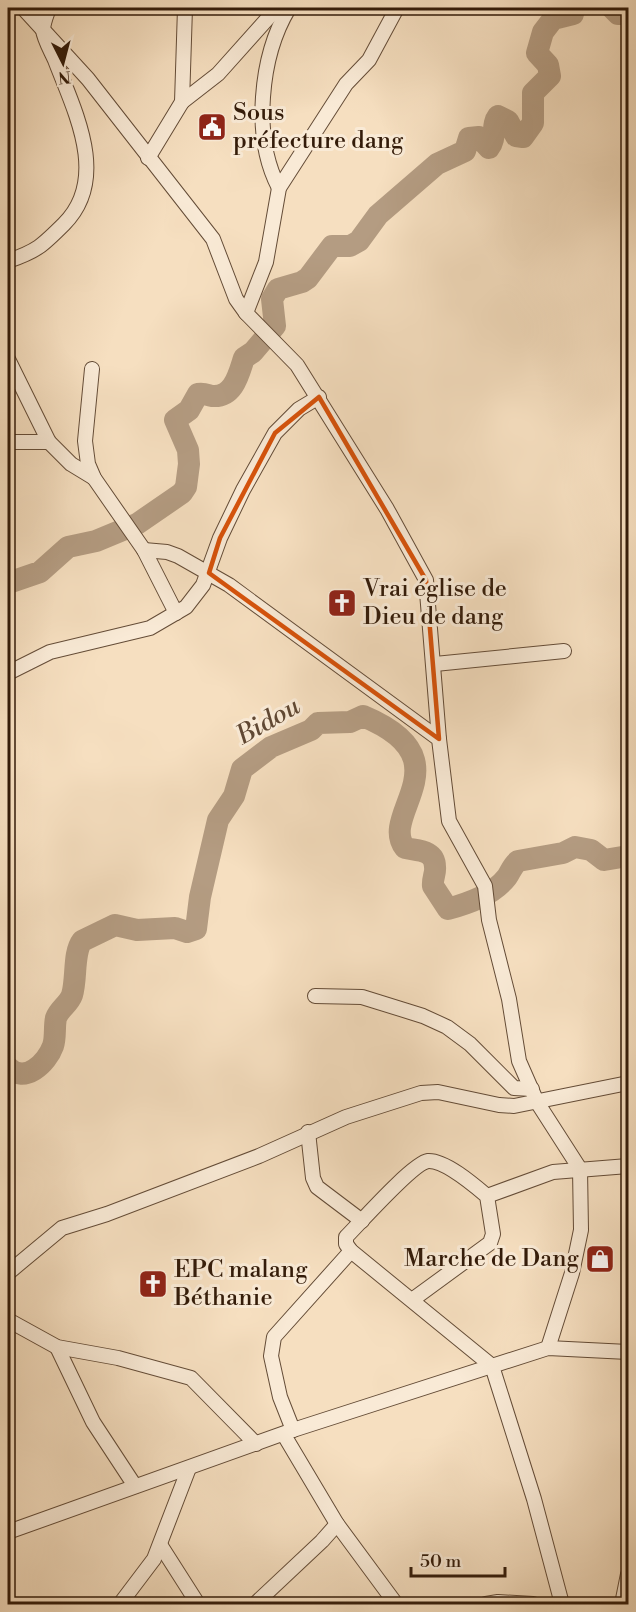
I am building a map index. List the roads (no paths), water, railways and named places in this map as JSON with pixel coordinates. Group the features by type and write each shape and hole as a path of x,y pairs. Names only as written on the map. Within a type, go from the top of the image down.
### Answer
{"street":[{"path":"23,8 88,79 213,239 236,299 246,314 297,365 319,397 426,580 435,664 439,740 449,821 485,886 489,920 511,1007 519,1061 534,1095 580,1169 581,1230 572,1273 548,1348"},
{"path":"8,261 36,251 69,220 80,202 86,183 86,159 81,129 43,29 49,8"},
{"path":"182,102 185,8"},
{"path":"148,158 182,102 218,74 277,8"},
{"path":"279,188 271,174 266,154 264,75 266,61 289,8"},
{"path":"246,314 266,262 279,188 346,84 369,60 397,8"},
{"path":"8,359 49,442 71,464 94,478"},
{"path":"92,369 85,441 86,453 94,478 144,550 176,613"},
{"path":"8,673 51,652 150,628 176,613 197,595 209,573 220,538 243,490 275,434 299,409 319,397"},
{"path":"8,442 49,442"},
{"path":"144,550 167,552 209,573 439,740"},
{"path":"435,664 564,651"},
{"path":"315,996 362,997 423,1016 447,1027 470,1044 514,1088 534,1095"},
{"path":"8,1273 63,1228 107,1214 259,1156 308,1132 421,1093 438,1092 499,1106 534,1095 628,1083"},
{"path":"308,1132 317,1187 362,1221"},
{"path":"412,1300 490,1243 493,1234 487,1196 457,1173 426,1161 409,1173 346,1237 346,1244 351,1251 492,1366 531,1487 562,1605"},
{"path":"487,1196 553,1172 628,1166"},
{"path":"351,1251 274,1337 271,1356 289,1432 337,1524 396,1605"},
{"path":"8,1320 57,1347 118,1358 191,1378 256,1444"},
{"path":"57,1347 93,1422 135,1486"},
{"path":"8,1532 289,1432 548,1348 628,1352"},
{"path":"120,1605 160,1546 189,1468"},
{"path":"255,1605 322,1542 337,1524"},
{"path":"160,1546 198,1605"},
{"path":"622,1605 628,1574"},
{"path":"486,1605 520,1602 534,1605"}],"waterway":[{"path":"8,583 40,572 68,547 96,541 137,524 182,493 186,487 188,450 175,420 189,410 198,394 219,396 230,389 244,358 253,352 275,326 272,299 278,289 308,278 332,246 350,246 359,241 378,215 437,164 465,151 469,138 479,137 489,148 498,116 508,121 516,136 523,137 533,123 533,93 550,76 548,65 537,53 543,32 553,19 573,14 574,8"},
{"path":"612,8 618,14 628,14"},
{"name":"Bidou","path":"8,1067 14,1072 28,1073 40,1065 50,1053 54,1043 56,1018 72,995 77,952 82,941 115,925 137,930 175,928 187,932 196,929 200,897 218,820 234,796 242,769 271,747 311,730 318,723 350,722 363,716 394,733 410,750 415,768 413,786 402,819 400,834 405,848 424,852 432,857 435,869 433,886 448,909 472,901 495,889 518,861 563,853 575,847 591,850 604,860 628,856"}],"place":[{"name":"Sous préfecture dang","path":"212,127"},
{"name":"Vrai église de Dieu de dang","path":"342,603"},
{"name":"Marche de Dang","path":"600,1259"},
{"name":"EPC malang Béthanie","path":"153,1284"}]}
